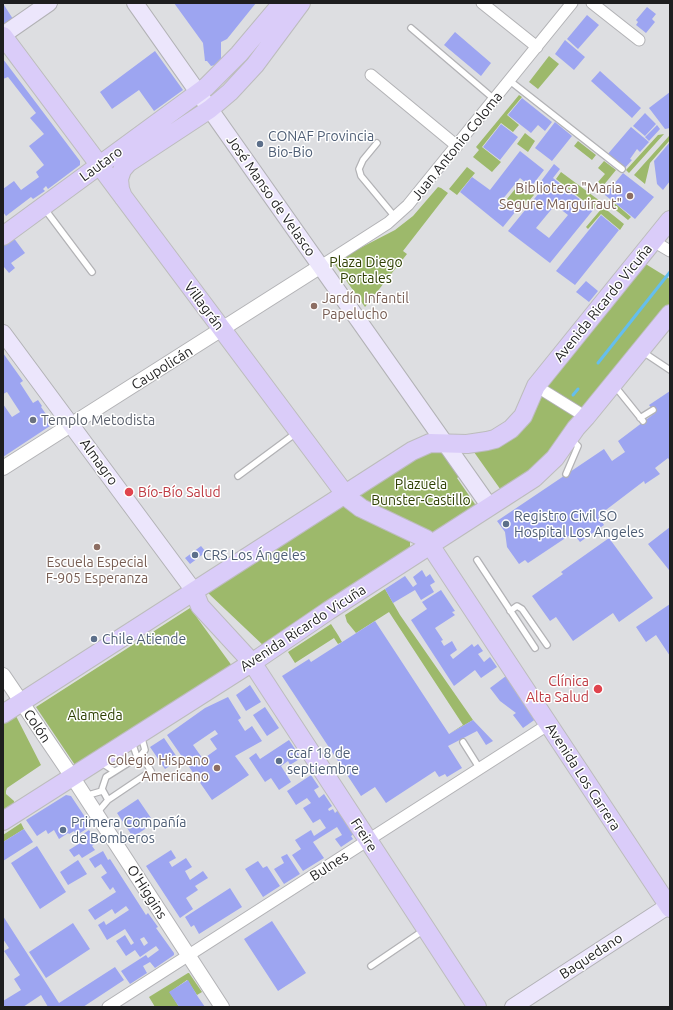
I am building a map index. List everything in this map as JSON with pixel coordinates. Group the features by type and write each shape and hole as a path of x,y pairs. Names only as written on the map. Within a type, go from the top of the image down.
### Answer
{"main road":[{"path":"3,36 49,3"},
{"name":"José Manso de Velasco","path":"135,3 490,507"},
{"name":"Lautaro","path":"3,236 199,92 231,63 282,3"},
{"name":"Lautaro","path":"123,197 119,179 122,170 128,163 210,108 230,92 255,65 301,3"},
{"name":"Villagrán","path":"3,36 344,494 356,505 426,539 430,545"},
{"name":"Avenida Ricardo Vicuña","path":"3,714 416,449 430,443 467,444 487,441 495,439 511,429 523,416 536,386 670,220"},
{"name":"Avenida Ricardo Vicuña","path":"3,821 252,662 542,472 560,452 581,422 670,315"},
{"name":"Almagro","path":"3,333 194,591 200,606 252,662"},
{"path":"396,567 405,559 412,544 410,536 404,528"},
{"name":"Avenida Los Carrera","path":"430,545 669,907"},
{"name":"Almagro","path":"194,591 206,600 256,648 267,652"},
{"name":"Freire","path":"252,662 477,1007"},
{"name":"Baquedano","path":"513,1007 669,907"}],"street":[{"path":"482,3 537,47"},
{"name":"Juan Antonio Coloma","path":"321,266 395,218 414,199 572,3"},
{"path":"592,3 639,40"},
{"path":"371,76 457,146"},
{"path":"653,241 670,251"},
{"name":"Caupolicán","path":"3,468 321,266"},
{"path":"536,386 581,422"},
{"name":"Colón","path":"3,676 72,777"},
{"name":"Bulnes","path":"108,1007 549,724"},
{"name":"O'Higgins","path":"72,777 222,1007"}],"lane":[{"path":"411,28 495,99"},
{"path":"510,81 622,169"},
{"path":"377,143 363,160 359,169 361,176 395,218"},
{"path":"43,206 92,272"},
{"path":"641,350 670,370"},
{"path":"613,384 641,419 653,410"},
{"path":"566,474 578,446 578,444 571,438 581,422"},
{"path":"238,476 298,431"},
{"path":"477,560 535,648"},
{"path":"510,611 518,606 522,609 547,645"},
{"path":"96,814 108,800 151,771 139,756 136,736"},
{"path":"108,800 102,791 106,777 139,756 145,750 136,736"},
{"path":"463,742 480,769"},
{"path":"98,761 114,771"},
{"path":"85,796 102,791"},
{"path":"371,966 426,929"}],"green space":[{"path":"549,56 559,64 538,89 529,82"},
{"path":"519,95 522,97 507,115 519,125 513,132 501,123 482,147 501,162 492,172 473,157 479,150 476,147"},
{"path":"525,133 535,141 528,152 517,144"},
{"path":"664,134 629,173 626,170 658,135"},
{"path":"669,136 670,140 650,163 645,184 634,175"},
{"path":"578,141 596,155 592,160 574,146"},
{"path":"604,161 616,170 603,186 598,182 605,174 598,168"},
{"path":"467,167 475,173 457,195 449,189"},
{"path":"561,172 600,201 594,209 556,179"},
{"path":"520,183 534,195 521,210 507,199"},
{"name":"Plaza Diego Portales","path":"438,187 448,193 403,251 407,254 365,307 333,262 395,230 413,216"},
{"path":"610,199 631,217 628,220 607,203"},
{"path":"603,207 624,224 620,230 601,214 588,229 586,227"},
{"path":"644,263 670,279 670,309 558,449 503,493 469,445 491,442 537,391"},
{"name":"Plazuela Bunster-Castillo","path":"437,445 464,473 457,478 479,510 430,541 354,500 412,453"},
{"path":"349,500 410,540 410,549 265,647 207,592"},
{"path":"385,589 400,615 473,720 449,734 463,725 389,612 356,633 347,622 345,615"},
{"name":"Alameda","path":"190,608 235,670 79,771 36,707"},
{"path":"331,624 342,642 338,644 334,638 295,663 288,652"},
{"path":"16,716 41,765 7,788 6,794 14,801 14,803 3,816 3,720"},
{"path":"21,823 24,829 3,842 3,835"},
{"path":"188,973 202,992 197,995 187,980 170,992 179,1007 155,1007 149,997"}],"building":[{"path":"174,3 256,3 227,39 221,42 221,61 211,66 207,61 205,61 203,43"},
{"path":"4,5 13,19 3,26 3,6"},
{"path":"647,7 656,14 652,19 655,22 646,33 636,25 638,22 636,20"},
{"path":"587,15 599,25 578,49 567,39"},
{"path":"455,32 491,63 481,76 444,45"},
{"path":"565,40 585,57 574,70 555,54"},
{"path":"155,51 183,90 154,111 139,90 112,109 100,92"},
{"path":"3,59 80,161 80,165 48,189 46,186 43,189 45,191 33,199 31,197 6,216 3,212 3,189 14,181 21,190 39,177 36,172 44,165 29,146 44,134 30,118 36,113 8,77 3,79"},
{"path":"600,71 641,108 632,118 591,81"},
{"path":"670,92 670,128 665,129 649,108"},
{"path":"522,98 552,122 545,131 538,125 531,133 508,115"},
{"path":"645,113 656,124 645,136 633,126"},
{"path":"555,122 572,136 552,161 535,148"},
{"path":"501,124 518,137 500,160 483,147"},
{"path":"657,125 660,129 649,141 645,137"},
{"path":"631,127 649,142 640,152 637,149 630,159 632,160 624,169 607,155"},
{"path":"670,142 670,181 663,190 657,184 654,161"},
{"path":"520,151 544,170 531,187 520,178 502,200 516,211 503,227 460,192 472,177 490,190"},
{"path":"554,164 560,169 553,178 593,210 550,263 508,231 539,193 535,189","holes":["555,205 568,215 549,238 536,228"]},
{"name":"Biblioteca \"Maria Segure Marguiraut\"","path":"623,173 654,197 635,219 605,195"},
{"path":"601,215 619,230 575,285 556,271"},
{"path":"13,237 25,253 11,263 15,268 9,273 4,267 3,268 3,244"},
{"path":"586,281 598,291 589,302 576,292"},
{"path":"3,353 23,381 20,383 33,403 38,400 53,424 3,457 3,404 12,417 20,412 7,392 3,394"},
{"path":"670,391 670,461 668,458 655,468 660,474 645,484 644,481 598,516 604,525 580,542 573,533 528,563 525,560 519,564 507,547 505,532 497,521 604,449 612,461 625,452 618,441 655,413 649,405"},
{"path":"670,527 670,569 669,570 648,544"},
{"path":"609,538 653,598 619,622 613,613 573,641 556,617 550,621 532,596 563,574 561,572"},
{"name":"CRS Los Ángeles","path":"201,546 206,552 190,564 185,558"},
{"path":"422,570 426,577 430,574 435,582 430,585 434,592 421,600 415,590 393,603 385,589 405,576 413,587 417,584 413,577"},
{"path":"441,590 455,611 452,612 455,615 435,628 443,640 441,641 444,646 452,641 457,650 450,655 453,659 472,644 474,647 478,644 483,651 478,654 484,662 490,657 497,667 481,678 475,670 454,686 411,620 427,609 422,602"},
{"path":"670,604 670,656 656,635 646,642 636,627"},
{"path":"375,621 449,734 473,720 493,741 486,745 477,731 448,746 462,768 447,777 445,774 439,777 435,771 386,803 375,787 361,796 282,676 309,659 311,662"},
{"path":"506,676 540,716 523,728 513,715 516,713 500,701 490,688"},
{"path":"250,685 261,702 246,711 236,695"},
{"name":"Colegio Hispano Americano","path":"228,697 241,718 238,720 245,731 252,726 262,741 235,756 249,775 212,800 167,735 205,708","holes":["215,730 218,734 210,739 217,749 203,759 193,745"]},
{"path":"265,707 279,728 267,736 253,715"},
{"path":"164,738 179,760 165,769 150,747"},
{"path":"289,740 301,758 290,765 288,761 281,766 291,782 279,790 271,778 265,782 249,758 256,753 260,759"},
{"path":"311,775 319,787 314,790 319,798 324,794 332,806 328,809 329,811 333,809 335,813 338,810 354,834 351,836 353,839 341,847 335,839 342,835 337,827 313,842 324,858 303,871 292,855 301,849 295,840 311,830 314,836 326,828 320,819 313,823 303,808 311,803 307,798 296,805 287,791"},
{"path":"66,795 71,796 91,826 77,835 74,831 59,839 54,830 48,834 46,830 37,836 26,820"},
{"path":"138,799 151,818 144,822 148,827 133,837 117,813"},
{"path":"24,829 33,842 3,861 3,842"},
{"path":"89,830 97,842 92,846 95,850 82,858 79,854 74,857 69,850 80,843 76,839"},
{"path":"37,846 66,892 40,909 11,863"},
{"path":"171,850 176,858 169,862 172,867 186,858 192,867 185,871 190,880 203,871 208,878 195,886 198,890 186,898 193,909 180,918 146,866"},
{"path":"103,851 108,860 110,859 146,915 148,913 158,927 156,928 174,953 174,955 155,968 150,962 143,966 147,973 130,984 121,971 146,955 148,958 159,950 156,946 140,957 135,950 126,956 116,941 125,935 131,945 134,943 125,929 107,940 98,925 104,921 106,925 129,910 126,906 115,914 112,909 95,920 88,910 116,892 113,887 110,890 101,877 107,873 101,864 95,868 89,859","holes":["144,937 148,943 144,946 140,939"]},
{"path":"287,854 300,874 284,884 274,869 284,863 281,857"},
{"path":"78,860 87,874 68,885 60,872"},
{"path":"258,861 263,868 267,866 280,886 263,897 245,869"},
{"path":"230,888 242,907 199,934 194,925 191,927 185,917"},
{"path":"3,916 59,1003 115,967 124,980 83,1007 48,1007 41,995 23,1007 3,1007 3,1001 21,990 14,979 20,975 4,951 9,948 3,939"},
{"path":"272,921 306,973 278,991 244,939"},
{"path":"73,923 90,949 46,978 29,952"},
{"path":"188,980 205,1007 179,1007 169,992"}],"waterway":[{"path":"598,363 670,272"},
{"path":"573,395 578,389"}],"place":[{"name":"CONAF Provincia Bio-Bio","path":"260,144"},
{"name":"Biblioteca \"Maria Segure Marguiraut\"","path":"630,196"},
{"name":"Jardín Infantil Papelucho","path":"314,306"},
{"name":"Templo Metodista","path":"33,420"},
{"name":"Bío-Bío Salud","path":"129,492"},
{"name":"Registro Civil SO Hospital Los Angeles","path":"506,524"},
{"name":"Escuela Especial F-905 Esperanza","path":"97,547"},
{"name":"CRS Los Ángeles","path":"195,555"},
{"name":"Chile Atiende","path":"94,639"},
{"name":"Clínica Alta Salud","path":"598,689"},
{"name":"ccaf 18 de septiembre","path":"279,761"},
{"name":"Colegio Hispano Americano","path":"217,768"},
{"name":"Primera Compañía de Bomberos","path":"63,830"}]}
